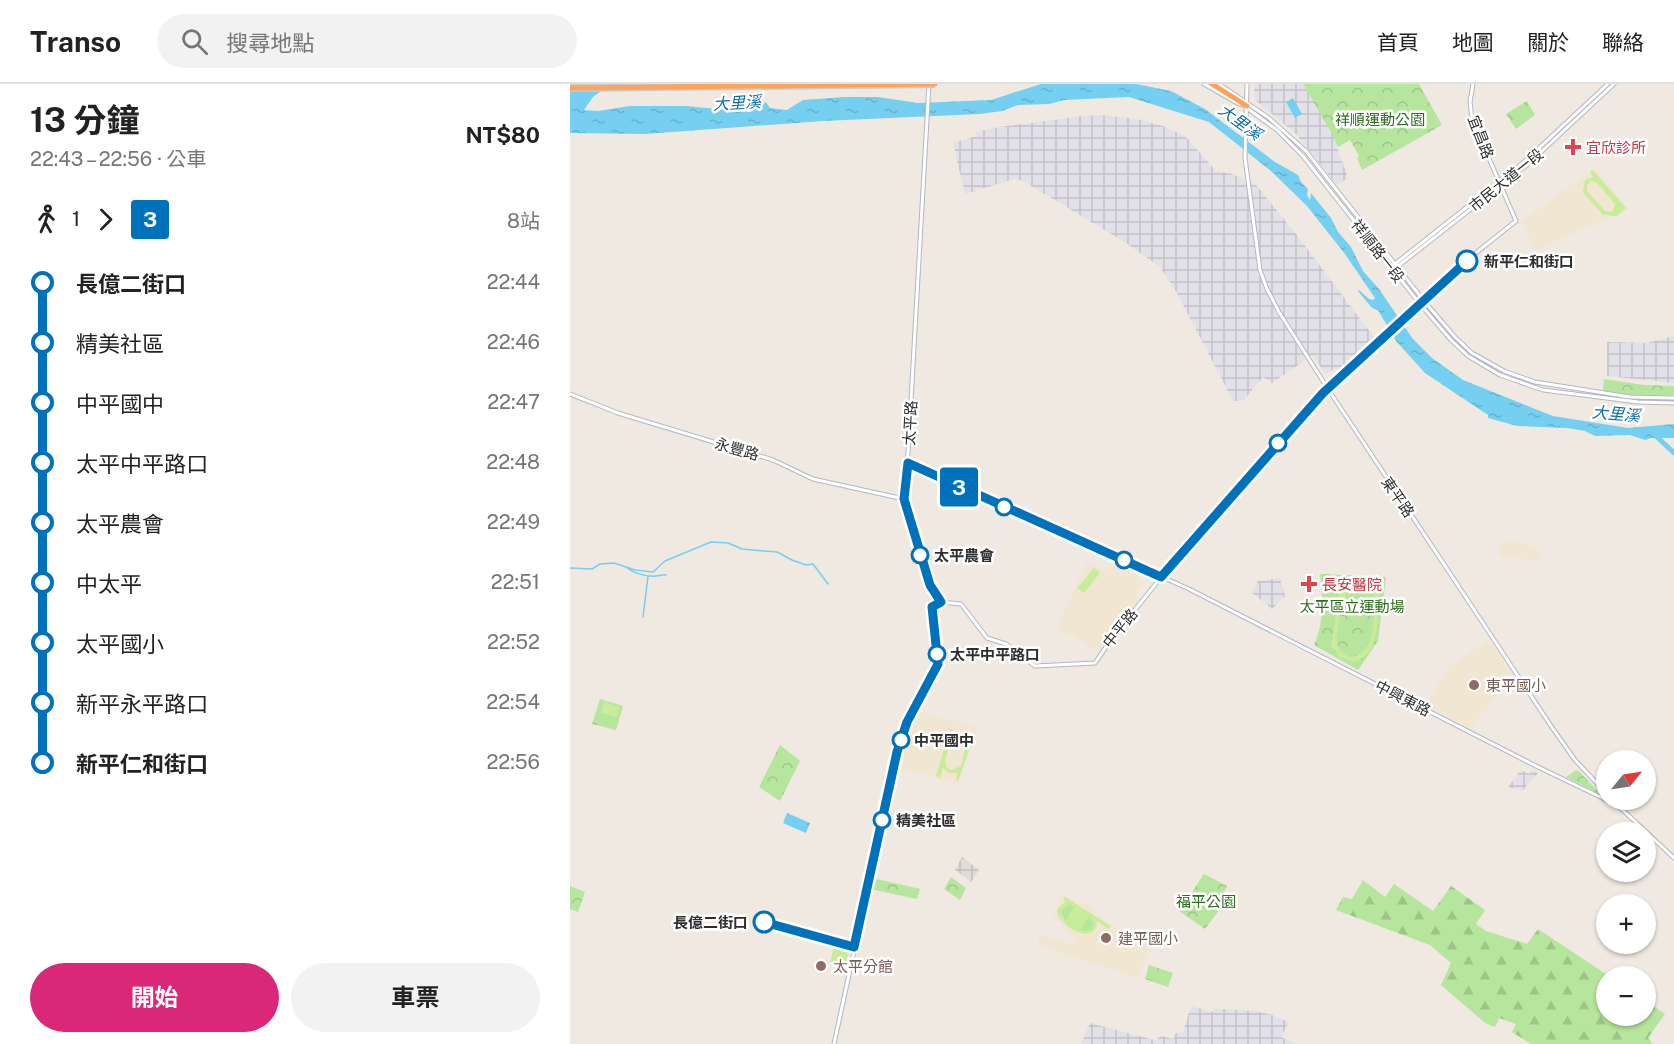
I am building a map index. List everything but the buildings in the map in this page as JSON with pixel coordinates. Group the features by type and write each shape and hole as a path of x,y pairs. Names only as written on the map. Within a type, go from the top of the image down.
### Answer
{"highway":[{"path":"570,88 935,84"},
{"path":"1212,84 1247,107"}],"street":[{"name":"太平路","path":"929,84 908,463 904,499 930,585 941,602"},
{"name":"祥順路一段","path":"1204,84 1279,126 1306,151 1424,301 1467,349 1511,375 1549,386 1599,393 1674,398"},
{"name":"祥順路一段","path":"1219,84 1277,130 1302,155 1420,304 1464,353 1491,371 1527,386 1573,395 1638,402 1674,403"},
{"path":"1247,84 1247,107"},
{"name":"宜昌路","path":"1424,301 1516,220 1472,119 1470,96 1473,84"},
{"name":"市民大道一段","path":"1500,184 1608,84"},
{"name":"市民大道一段","path":"1392,269 1527,165 1614,84"},
{"name":"東平路","path":"1247,107 1245,158 1262,278 1279,312 1556,732 1575,760 1596,782"},
{"path":"1161,577 1328,389 1424,301"},
{"name":"永豐路","path":"570,394 618,413 773,460 813,479 904,499"},
{"name":"中興東路","path":"908,463 1189,590 1596,795"},
{"name":"中平路","path":"941,602 961,604 987,638 1006,644 1035,666 1095,663 1161,577"},
{"path":"834,1044 897,752 907,722 938,664 932,607 941,602"},
{"path":"1622,810 1674,858"}],"shaded area":[{"path":"1254,84 1303,84 1331,130 1348,178 1337,185 1296,134 1255,100"},
{"path":"1102,115 1137,119 1163,126 1185,136 1216,171 1232,174 1256,185 1297,235 1376,340 1340,374 1336,368 1325,374 1313,355 1272,383 1263,377 1243,401 1233,401 1177,293 1160,267 1126,243 1023,181 1014,179 965,194 953,143 977,136 975,132 999,127"},
{"path":"1594,169 1629,209 1538,249 1534,248 1522,221"},
{"path":"1674,336 1674,383 1607,376 1607,342 1647,343"},
{"path":"1502,540 1535,546 1540,555 1540,561 1499,556"},
{"path":"1088,562 1106,571 1116,562 1139,573 1137,578 1143,583 1134,594 1139,599 1097,652 1070,633 1066,636 1058,628"},
{"path":"1280,578 1285,596 1272,609 1251,592 1258,581"},
{"name":"東平國小","path":"1488,639 1517,682 1504,688 1470,728 1427,705 1448,668"},
{"name":"中平國中","path":"918,711 977,727 959,784 932,778 931,773 898,769 905,737"},
{"path":"1521,770 1529,774 1531,770 1538,773 1522,791 1508,787"},
{"path":"962,857 979,870 971,882 955,870"},
{"name":"建平國小","path":"1062,896 1093,906 1096,916 1151,944 1138,978 1062,954 1039,944 1037,940 1040,935 1074,945 1075,940 1053,915"},
{"path":"1191,1006 1213,1012 1214,1009 1220,1009 1256,1011 1272,1015 1287,1021 1288,1024 1281,1037 1296,1044 1081,1044 1090,1023 1158,1041 1158,1038 1162,1036 1173,1039 1176,1033 1183,1032"}],"green space":[{"name":"祥順運動公園","path":"1303,84 1419,84 1442,125 1362,170 1357,158 1359,156 1350,140 1338,147"},
{"path":"1527,101 1535,115 1516,129 1506,114"},
{"path":"1592,169 1626,208 1617,216 1603,215 1583,192 1585,180 1593,177 1590,173","holes":["1591,181 1597,183 1615,204 1612,212 1605,211 1587,191 1587,185"]},
{"path":"1604,379 1644,385 1674,386 1674,395 1643,396 1605,392"},
{"path":"1094,568 1100,573 1084,593 1077,588"},
{"name":"太平區立運動場","path":"1320,574 1386,577 1378,641 1358,670 1314,645 1320,628 1322,610"},
{"path":"1360,582 1372,586 1379,594 1376,634 1373,643 1363,658 1354,662 1339,657 1335,649 1331,648 1340,586 1345,587","holes":["1351,587 1369,588 1376,598 1372,634 1365,650 1350,657 1342,652 1337,643 1339,623"]},
{"path":"600,699 623,706 616,730 592,724"},
{"path":"604,702 620,707 617,717 601,713"},
{"path":"950,729 953,730 952,734 961,734 971,745 958,781 956,780 958,773 949,773 943,768 940,778 936,776","holes":["957,735 964,738 966,744 961,766 952,770 947,768 945,761 951,738"]},
{"path":"780,745 800,761 780,801 759,787"},
{"path":"1576,770 1580,772 1596,792 1566,777"},
{"name":"福平公園","path":"1204,874 1227,886 1222,897 1227,900 1205,929 1179,911"},
{"path":"951,877 966,888 960,900 944,889"},
{"path":"872,878 920,889 917,899 870,889"},
{"path":"1363,880 1385,897 1394,884 1433,911 1451,886 1485,910 1476,924 1486,931 1527,944 1538,929 1596,967 1596,1026 1656,1026 1656,1008 1665,1014 1648,1038 1653,1044 1531,1044 1512,1032 1516,1024 1499,1018 1495,1027 1485,1023 1441,985 1451,963 1430,945 1336,910 1343,897 1352,899"},
{"path":"570,886 585,892 578,912 570,909"},
{"path":"1065,897 1111,926 1109,929 1097,921 1095,929 1090,933 1077,932 1059,917 1057,911 1066,902 1063,900","holes":["1069,904 1083,912 1074,907 1066,920 1081,929 1089,916 1094,923 1092,929 1083,931 1062,918 1061,910"]},
{"path":"1069,904 1091,917 1094,923 1092,929 1085,932 1063,918 1061,910"},
{"path":"834,947 849,950 846,965 830,962"},
{"path":"1149,965 1173,973 1168,987 1145,979"}],"water":[{"path":"570,84 611,84 593,97 584,110 598,111 630,106 686,106 750,112 766,102 770,108 787,110 803,100 844,97 878,97 918,103 991,100 1041,84 1136,84 1171,91 1205,109 1275,162 1298,175 1308,189 1307,195 1310,200 1311,193 1331,218 1338,232 1351,247 1363,271 1379,289 1413,339 1432,358 1463,380 1553,416 1628,428 1674,424 1674,438 1645,440 1630,435 1595,436 1585,431 1517,426 1488,418 1488,415 1425,373 1396,341 1378,310 1372,308 1358,291 1369,299 1375,298 1345,254 1307,206 1271,171 1209,122 1129,97 1018,105 1002,111 980,114 823,121 645,134 570,133"},
{"path":"1293,98 1302,114 1295,118 1286,102"},
{"path":"787,813 810,823 806,833 783,823"}],"pier":[{"path":"1400,315 1406,323 1390,338 1385,329"}],"waterway":[{"path":"1655,435 1674,453"},
{"path":"570,568 592,569 600,564 614,563 635,570 653,572 665,561 711,542 728,543 742,549 777,552 806,565 813,564 828,584"},
{"path":"626,567 644,575 666,575"},
{"path":"643,617 648,576"}],"bus line":[{"name":"3","path":"764,922 854,947 891,776 904,728 938,664 932,607 941,602 930,585 917,549 904,499 908,463 1161,577 1323,393 1467,261"}],"place":[{"name":"宜欣診所","path":"1573,147"},
{"name":"新平仁和街口","path":"1467,261"},
{"name":"太平農會","path":"920,555"},
{"name":"長安醫院","path":"1309,584"},
{"name":"太平中平路口","path":"937,654"},
{"name":"東平國小","path":"1474,685"},
{"name":"中平國中","path":"901,740"},
{"name":"精美社區","path":"882,820"},
{"name":"長億二街口","path":"764,922"},
{"name":"建平國小","path":"1106,938"},
{"name":"太平分館","path":"821,966"}],"water label":[{"name":"大里溪","path":"737,103"},
{"name":"大里溪","path":"1240,122"},
{"name":"大里溪","path":"1616,414"}]}
